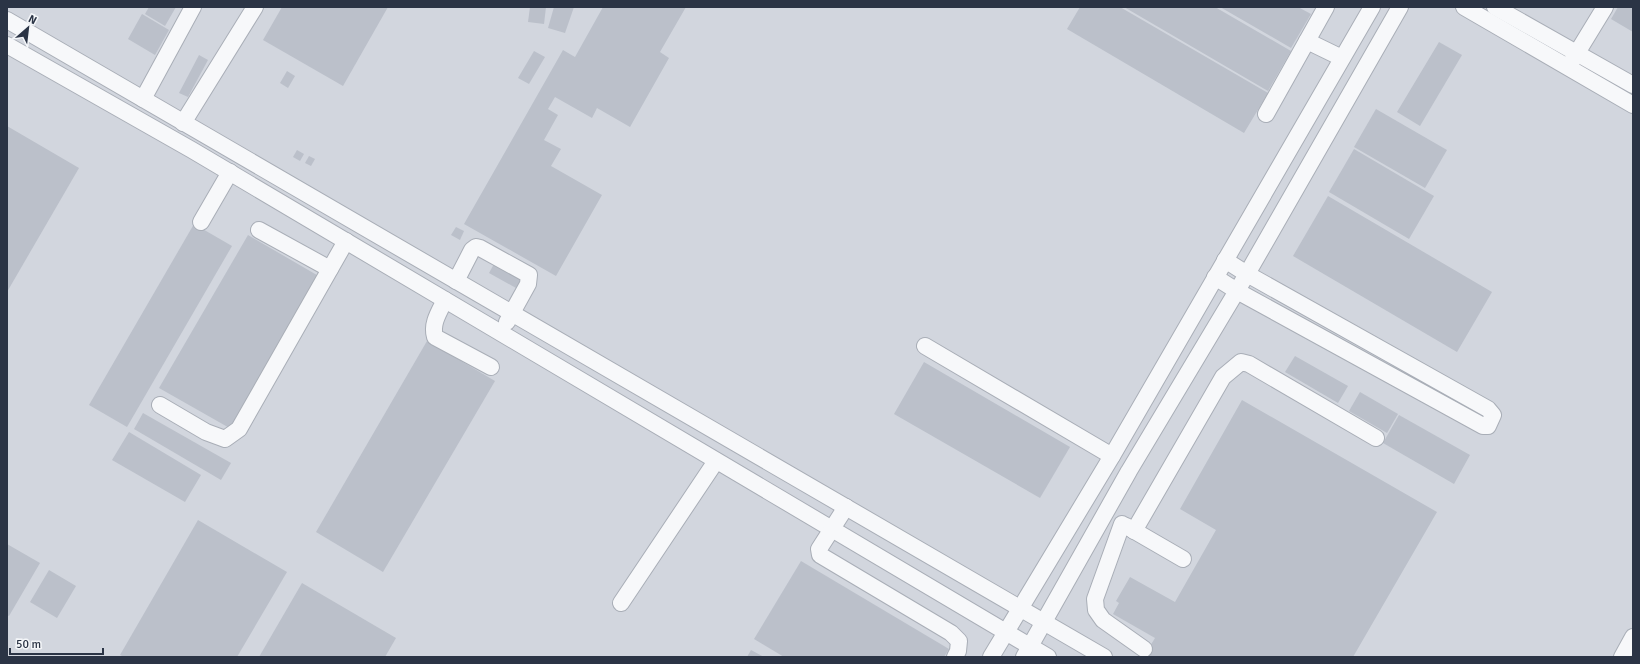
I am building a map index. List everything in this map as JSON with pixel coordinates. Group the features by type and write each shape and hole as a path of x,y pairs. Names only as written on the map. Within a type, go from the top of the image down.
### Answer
{"street":[{"path":"143,99 193,7"},
{"path":"183,123 255,7"},
{"path":"1266,114 1326,7"},
{"path":"991,657 1112,456 1372,7"},
{"path":"1027,652 1043,621 1129,471 1247,274 1400,7"},
{"path":"1464,7 1633,104"},
{"path":"1495,7 1633,85"},
{"path":"1568,68 1576,52 1605,7"},
{"path":"7,20 1104,657"},
{"path":"1307,41 1342,58"},
{"path":"7,45 230,172 832,530 1007,632 1027,652 1048,657"},
{"path":"201,222 230,172"},
{"path":"259,230 330,269"},
{"path":"160,405 206,432 225,439 239,429 346,241"},
{"path":"456,282 472,250 476,247 529,275 528,284 512,314 500,332"},
{"path":"1215,277 1237,291 1483,426 1488,426 1491,421 1493,416 1488,409 1247,274 1225,260"},
{"path":"445,300 434,324 433,330 436,338 491,367"},
{"path":"925,346 1112,456"},
{"path":"1144,649 1104,620 1096,610 1095,599 1128,528 1223,377 1231,369 1241,362 1249,364 1376,438"},
{"path":"653,424 666,402"},
{"path":"621,603 716,461"},
{"path":"846,507 819,549 820,555 951,633 959,641 958,651 955,657"},
{"path":"1105,515 1183,559"},
{"path":"1622,657 1633,637"}],"shaded area":[{"path":"7,7 1633,7 1633,657 7,657"}],"building":[{"path":"149,7 176,7 165,26 145,14"},
{"path":"282,7 388,7 343,86 263,40"},
{"path":"530,7 546,7 544,24 528,22"},
{"path":"554,7 574,7 565,33 548,28"},
{"path":"603,7 686,7 660,52 669,58 630,127 597,108 592,118 555,97 548,109 558,115 544,140 561,149 551,166 602,195 556,276 464,224 563,50 575,57"},
{"path":"1080,7 1120,7 1268,93 1244,133 1067,29"},
{"path":"1124,7 1215,7 1291,51 1268,91"},
{"path":"1220,7 1298,7 1311,14 1291,48"},
{"path":"1618,7 1633,7 1633,32 1611,19"},
{"path":"142,14 169,30 155,55 128,39"},
{"path":"1439,42 1462,55 1420,126 1397,112"},
{"path":"534,51 545,57 529,84 518,78"},
{"path":"199,55 208,60 188,97 179,93"},
{"path":"287,71 295,76 288,88 280,83"},
{"path":"1376,109 1447,150 1425,188 1354,147"},
{"path":"7,126 79,168 7,292"},
{"path":"1354,149 1434,196 1409,239 1329,192"},
{"path":"297,150 304,154 300,161 293,157"},
{"path":"309,156 315,159 311,166 305,163"},
{"path":"1328,196 1492,292 1457,352 1293,256"},
{"path":"194,224 232,246 127,427 89,405"},
{"path":"456,227 464,231 460,240 451,235"},
{"path":"248,235 322,278 233,430 159,388"},
{"path":"494,264 521,280 516,288 489,273"},
{"path":"427,341 495,381 383,572 316,532"},
{"path":"1295,356 1348,386 1338,403 1285,372"},
{"path":"924,362 1070,447 1040,498 894,414"},
{"path":"1360,392 1398,414 1387,433 1349,411"},
{"path":"1242,400 1437,512 1353,657 1146,657 1144,656 1155,638 1113,614 1119,603 1116,601 1130,577 1175,602 1216,530 1180,509"},
{"path":"143,413 231,463 221,480 134,429"},
{"path":"1399,415 1470,455 1454,484 1383,443"},
{"path":"129,432 201,475 185,502 112,460"},
{"path":"198,520 287,572 237,657 124,657 120,655"},
{"path":"7,544 40,563 9,616 7,615"},
{"path":"801,561 949,649 944,657 784,657 754,639"},
{"path":"49,570 76,586 57,618 30,602"},
{"path":"302,583 396,638 385,657 259,657"},
{"path":"751,650 764,657 747,657"}]}
